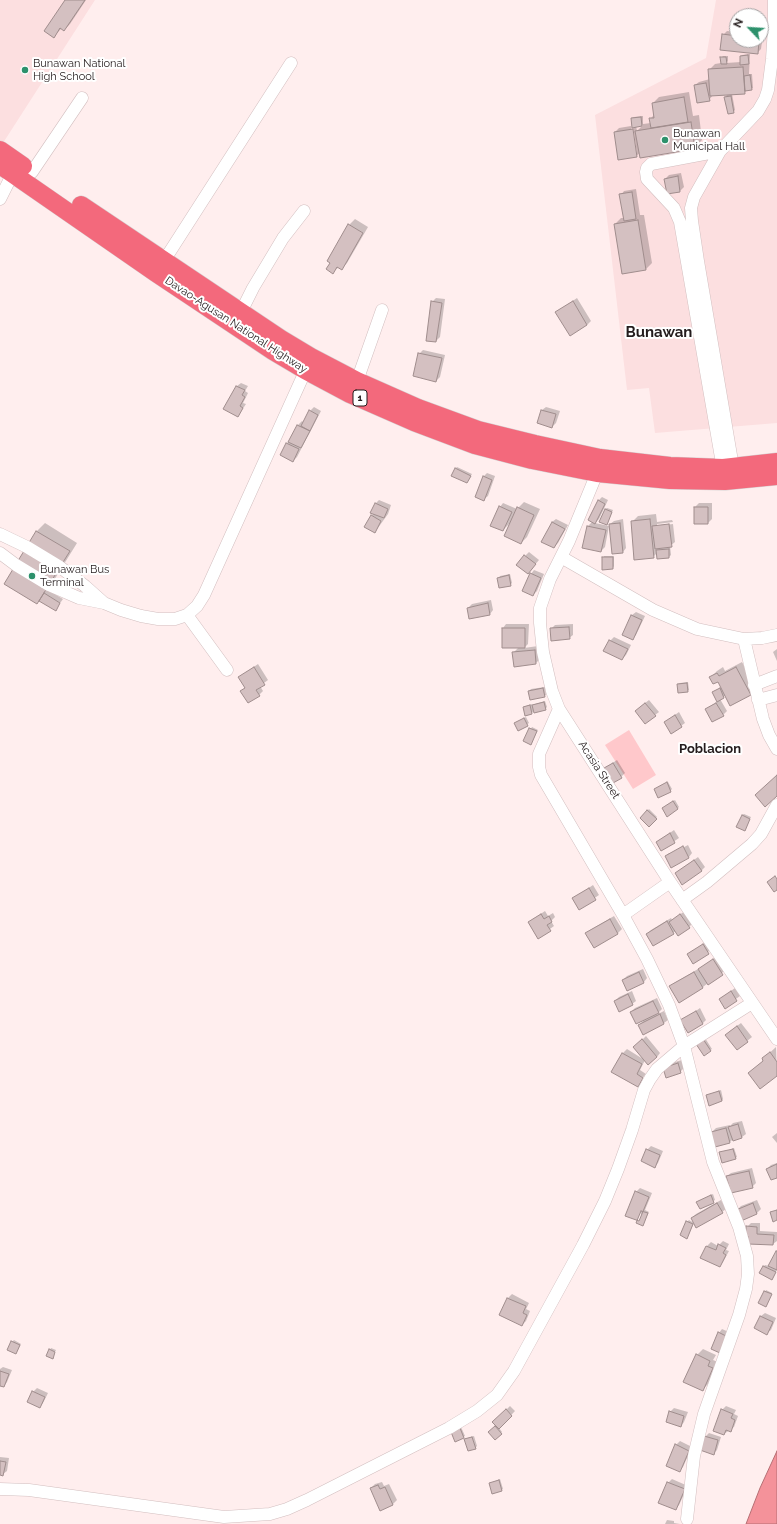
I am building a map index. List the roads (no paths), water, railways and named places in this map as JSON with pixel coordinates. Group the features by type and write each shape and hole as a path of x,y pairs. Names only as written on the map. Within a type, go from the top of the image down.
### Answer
{"highway":[{"name":"Davao-Agusan National Highway","path":"0,150 16,168 160,267 274,351 357,381 418,408 478,430 600,458 617,467 670,480 729,474 777,476"},
{"name":"Davao-Agusan National Highway","path":"160,267 241,312 281,339 308,364 350,394 414,422 474,445 532,460 597,473 617,467"},
{"name":"Davao-Agusan National Highway","path":"729,474 777,462"}],"street":[{"path":"729,474 686,222 694,197 720,151 758,111 765,100 768,90 772,59 774,0"},
{"path":"160,267 291,63"},
{"path":"0,199 16,168 82,98"},
{"path":"686,222 648,179 646,176 647,168 652,164 720,151"},
{"path":"241,312 274,252 304,211"},
{"path":"357,381 382,310"},
{"path":"0,553 16,565 49,585 79,598 104,603 134,614 158,619 175,619 187,615 197,606 204,595 308,364"},
{"name":"Acasia Street","path":"597,473 544,595 540,608 543,652 547,672 559,709 670,882 777,1039"},
{"path":"0,534 27,547 60,567 104,603"},
{"path":"561,558 653,610 698,629 744,639 777,635"},
{"path":"187,615 226,670"},
{"path":"744,639 758,700 767,730 777,749"},
{"path":"754,685 777,676"},
{"path":"758,700 777,695"},
{"path":"559,709 539,754 539,767 541,775 647,958 669,1005 684,1046 713,1162 739,1227 747,1256 748,1274 746,1289 739,1315 704,1414 694,1456 687,1519"},
{"path":"682,900 741,854 761,834 774,809"},
{"path":"623,915 670,882"},
{"path":"0,1489 29,1490 224,1517 270,1514 307,1500 449,1428 477,1411 497,1395 514,1371 583,1245 618,1169 644,1090 650,1079 657,1069 684,1046 752,1003"}],"place":[{"name":"Bunawan National High School","path":"25,70"},
{"name":"Bunawan Municipal Hall","path":"665,140"},
{"name":"Bunawan Bus Terminal","path":"32,576"}],"district":[{"name":"Bunawan","path":"659,332"},
{"name":"Poblacion","path":"710,749"}]}
